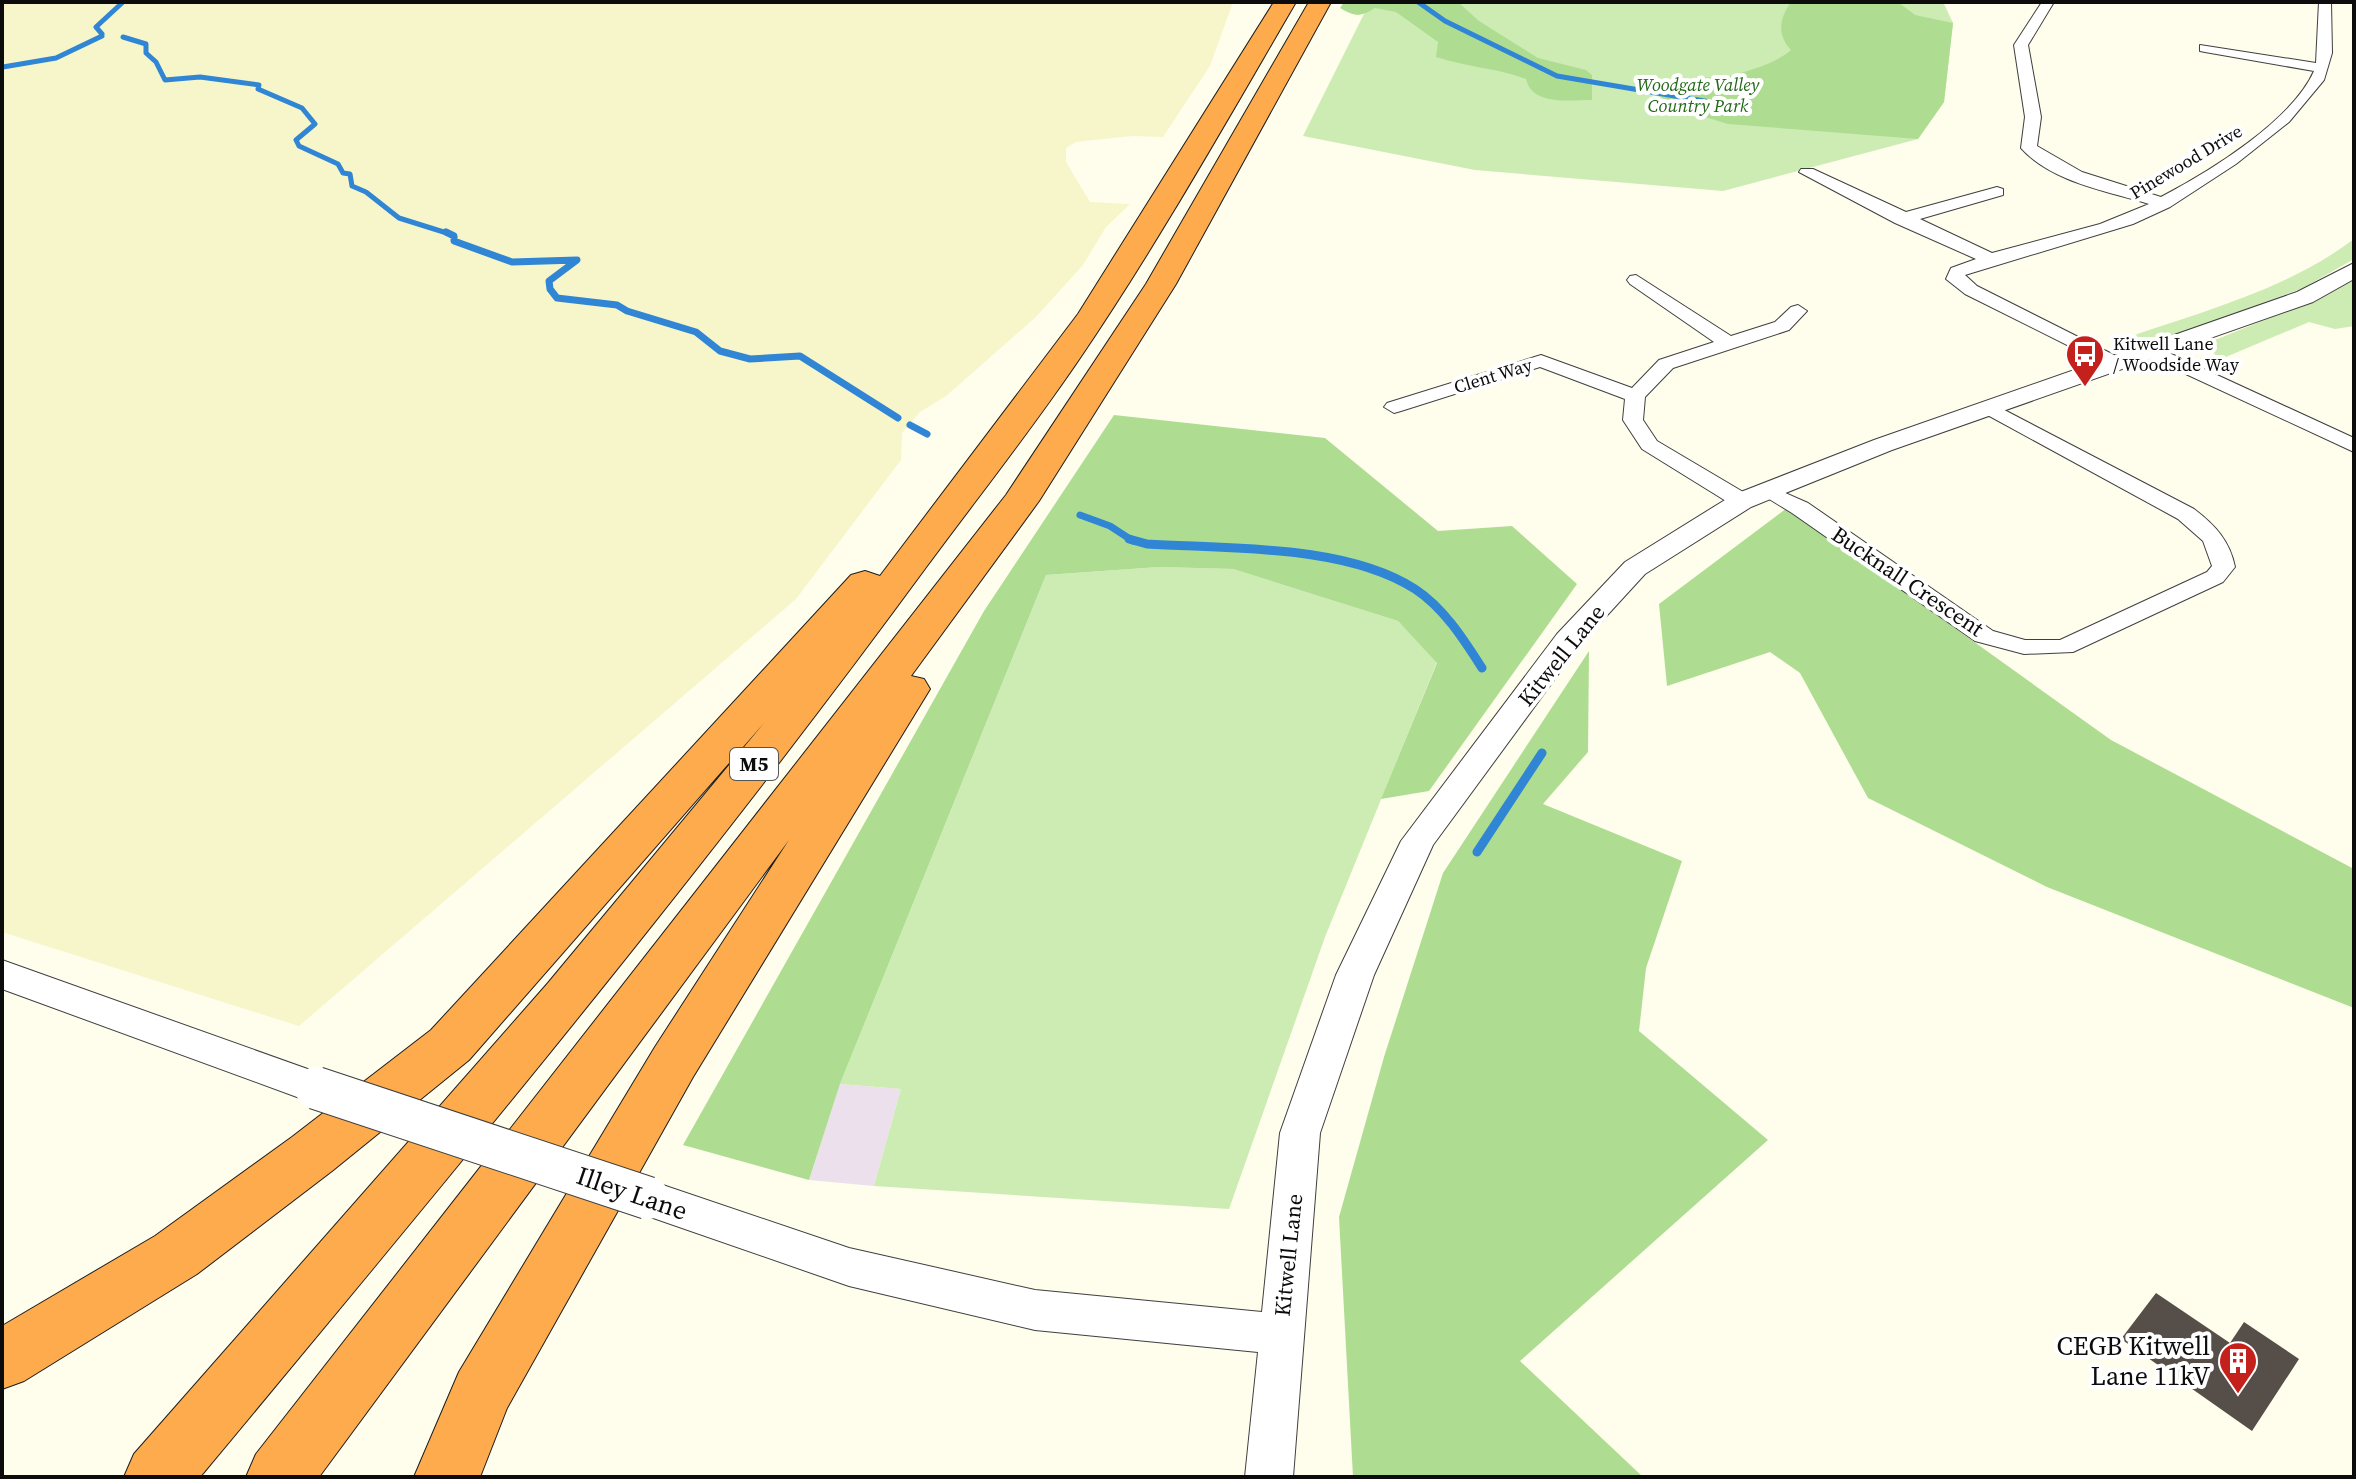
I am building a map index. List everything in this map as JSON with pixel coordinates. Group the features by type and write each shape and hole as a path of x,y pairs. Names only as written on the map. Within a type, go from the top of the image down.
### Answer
{"highway":[{"name":"M5","path":"157,1477 369,1230 685,851 845,653 1061,362 1141,239 1285,2"},
{"name":"M5","path":"279,1477 1021,501 1161,284 1320,2"},
{"path":"2,1360 176,1255 312,1154 450,1045 1036,393"},
{"path":"447,1477 481,1393 674,1062 874,747 1021,501"}],"street":[{"path":"2048,2 2021,45 2033,117 2029,148 2044,161 2068,172 2164,203"},
{"path":"2203,48 2321,68 2325,2"},
{"name":"Pinewood Drive","path":"2117,364 1971,290 1955,279 1957,272 2127,220 2164,203 2264,137 2318,79 2321,68"},
{"path":"1807,172 1993,260"},
{"path":"1901,219 1997,192"},
{"name":"Kitwell Lane","path":"1269,1477 1300,1133 1355,975 1418,841 1568,640 1635,568 1755,496 1989,408 2305,297 2354,270"},
{"path":"1636,280 1731,345"},
{"path":"1755,496 1649,445 1633,420 1635,396 1666,364 1782,326 1798,311"},
{"path":"2154,352 2354,446"},
{"name":"Clent Way","path":"1394,407 1541,361 1635,396"},
{"name":"Bucknall Crescent","path":"1755,496 1800,508 1984,636 2024,647 2064,647 2215,577 2224,567 2221,547 2208,530 2186,514 1989,408"},
{"name":"Illey Lane","path":"2,974 316,1088 849,1267 1035,1310 1280,1334"}],"shaded area":[{"path":"840,1084 901,1089 874,1186 809,1180"}],"green space":[{"path":"2,2 1233,2 1210,66 1163,137 1133,136 1076,142 1066,148 1066,162 1090,202 1130,204 1106,227 1083,265 1036,317 946,396 920,412 902,433 901,460 796,599 299,1026 2,932"},
{"path":"1344,2 1458,2 1479,21 1538,58 1586,70 1592,75 1592,100 1544,98 1530,88 1526,79 1436,57 1438,42 1396,12 1375,8 1354,14 1340,8"},
{"name":"Woodgate Valley Country Park","path":"1370,2 1943,2 1953,23 1944,102 1918,139 1723,191 1475,170 1303,136"},
{"path":"1791,2 1898,2 1915,15 1953,23 1944,102 1918,139 1728,124 1695,114 1657,95 1664,87 1682,80 1733,75 1764,66 1785,55 1791,50 1783,39 1781,27"},
{"path":"2354,239 2354,259 2303,288 2142,347 2130,348 2111,343 2268,288 2298,274"},
{"path":"2354,276 2354,326 2335,329 2309,322 2221,359 2203,345 2313,300"},
{"path":"1114,415 1325,438 1438,531 1512,526 1577,584 1429,791 1381,799 1437,663 1398,621 1233,569 1159,567 1046,575 840,1084 809,1180 683,1145 984,611"},
{"path":"1787,508 2111,740 2354,869 2354,1008 2047,887 1868,798 1800,673 1770,652 1667,686 1659,604"},
{"path":"1159,567 1233,569 1398,621 1437,662 1325,937 1229,1209 874,1186 901,1089 840,1084 1046,575"},
{"path":"1589,651 1588,752 1543,804 1682,861 1646,968 1639,1031 1768,1140 1520,1361 1643,1477 1353,1477 1339,1217 1384,1057 1443,873"}],"building":[{"name":"CEGB Kitwell Lane 11kV","path":"2156,1293 2230,1343 2244,1322 2299,1359 2252,1431 2121,1339"}],"waterway":[{"path":"102,34 96,27 123,2"},
{"path":"1418,2 1445,21 1557,76 1716,103"},
{"path":"3,67 56,58 102,36"},
{"path":"123,37 146,44 146,53 156,62 165,80 200,77 259,85 258,89 302,108 315,124 296,140 299,146 338,164 343,173 350,174 352,186 366,192 399,218 450,234"},
{"path":"446,232 450,234"},
{"path":"450,234 454,236 454,241 512,262 577,260 549,281 550,289 557,298 617,305 627,311 696,332 720,351 750,359 800,356 898,418"},
{"path":"910,425 927,434"},
{"path":"1080,515 1110,526 1131,539"},
{"path":"1131,539 1147,544 1321,556 1387,574 1415,589 1435,605 1453,625 1482,668"},
{"path":"1477,852 1542,753"}],"place":[{"name":"Kitwell Lane / Woodside Way","path":"2085,388"},
{"name":"CEGB Kitwell Lane 11kV","path":"2238,1395"}]}
